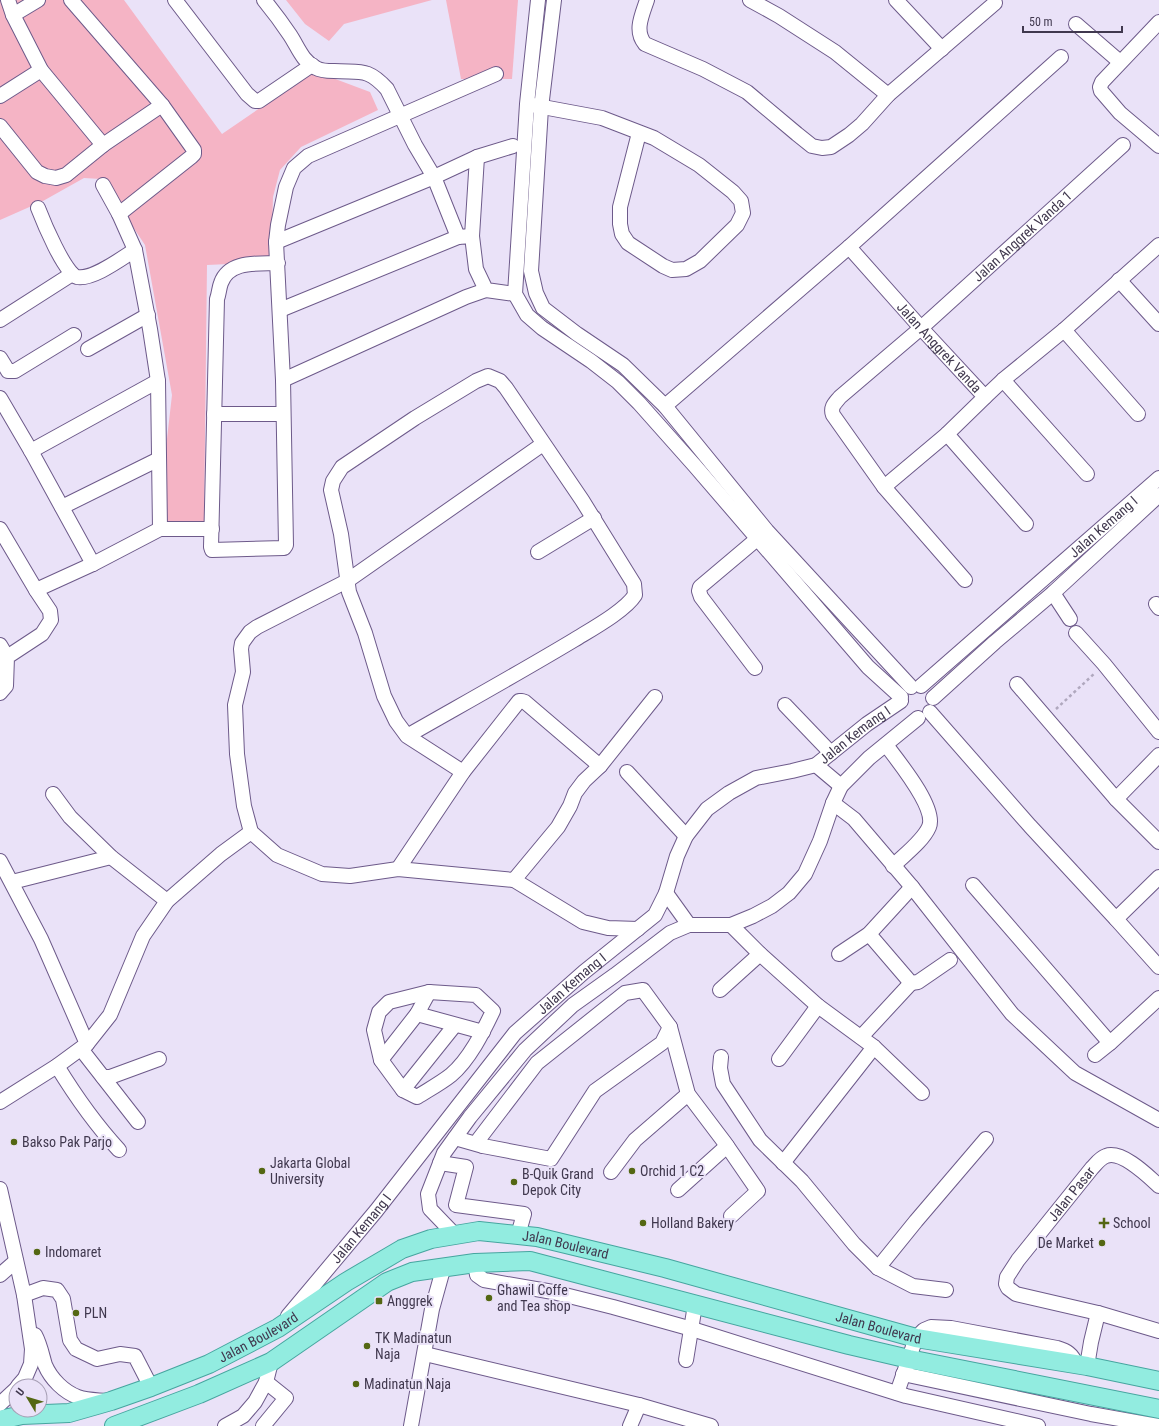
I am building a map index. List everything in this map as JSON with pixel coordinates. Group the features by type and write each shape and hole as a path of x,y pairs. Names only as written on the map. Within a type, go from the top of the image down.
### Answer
{"main road":[{"name":"Jalan Boulevard","path":"0,1420 22,1415 69,1413 111,1401 151,1387 209,1364 278,1328 346,1282 402,1249 432,1239 479,1231 537,1237 665,1268 916,1338 1081,1365 1159,1382"},
{"name":"Jalan Boulevard","path":"114,1426 198,1394 271,1362 387,1282 412,1272 444,1266 475,1263 530,1261 849,1345 906,1366 1159,1409"}],"street":[{"path":"8,0 13,15 41,70 103,145"},
{"path":"13,15 38,0"},
{"path":"71,0 162,105 194,150 194,154 191,158 119,214"},
{"path":"175,0 247,94 255,101 259,101 312,65"},
{"path":"264,0 291,36 298,50 317,69 326,71 364,72 380,81 386,89 415,145 434,177 458,237"},
{"path":"538,0 528,104 515,294 527,315 542,328 591,361 618,382 639,403 695,466 762,535 909,693"},
{"path":"554,0 541,108 531,271 536,293 543,308 577,334 623,365 664,406 762,535"},
{"path":"647,0 639,31 641,39 645,44 703,69 747,92 812,146 822,148 831,147 849,135 862,124 888,95 995,3"},
{"path":"750,0 780,16 835,52 888,95"},
{"path":"896,0 942,49"},
{"path":"1159,22 1120,62 1102,82 1100,87 1101,92 1120,113 1159,146"},
{"path":"1076,24 1120,62"},
{"path":"664,406 849,247 1061,57"},
{"path":"0,96 41,70"},
{"path":"278,263 237,266 231,269 221,282 217,299 214,414 205,529 212,550 284,548 286,545 283,380 278,263 276,242 286,187 294,168 308,156 496,74"},
{"path":"528,104 541,108 602,118 654,138 699,165 733,192 741,201 742,213 737,225 700,261 686,269 672,270 663,266 628,243 622,234 620,224 620,208 639,133"},
{"path":"0,126 37,172 45,176 56,178 66,175 103,145 162,105"},
{"name":"Jalan Anggrek Vanda 1","path":"884,487 833,415 832,408 840,397 920,328 1123,145"},
{"path":"276,242 434,177 477,157 513,146"},
{"path":"477,157 472,236 476,269 486,290"},
{"path":"103,184 119,214 135,250 148,315 158,381 159,459 166,529"},
{"path":"38,208 52,240 65,264 72,274 77,277 104,270 135,250"},
{"path":"280,310 458,237 472,236"},
{"path":"985,397 1003,380 1064,330 1159,245"},
{"name":"Jalan Anggrek Vanda","path":"849,247 920,328 985,397 947,434 884,487"},
{"path":"0,320 72,274"},
{"path":"1119,280 1159,324"},
{"path":"283,380 466,297 486,290 515,294"},
{"path":"88,349 148,315"},
{"path":"1064,330 1138,414"},
{"path":"0,358 8,370 15,371 74,335"},
{"path":"407,736 602,623 635,596 634,584 594,518 506,388 500,381 488,376 476,381 415,418 346,465 336,475 331,490 341,534 346,581 365,633 384,696 396,721 407,736 463,772"},
{"path":"1003,380 1087,474"},
{"path":"31,451 158,381"},
{"path":"0,398 93,564"},
{"path":"214,414 284,414"},
{"path":"947,434 1026,524"},
{"path":"245,835 244,806 236,730 235,705 243,672 241,649 242,643 250,632 346,581 543,444"},
{"path":"62,507 159,459"},
{"name":"Jalan Kemang I","path":"278,1328 376,1211 515,1033 584,972 655,915 666,893 677,856 686,836 708,809 736,789 756,778 816,765 909,693 1159,478"},
{"path":"884,487 965,580"},
{"name":"Jalan Kemang I","path":"933,698 1053,593 1159,495"},
{"path":"538,552 594,518"},
{"path":"0,529 50,611 51,620 42,634 4,651 6,686 0,693"},
{"path":"36,590 166,529 205,529"},
{"path":"755,668 701,597 699,591 700,587 762,535"},
{"path":"1053,593 1070,620"},
{"path":"1076,633 1104,664 1159,732"},
{"path":"1017,684 1116,799 1159,842"},
{"path":"909,693 926,689 930,692 933,698 933,703 924,715"},
{"path":"909,693 904,711 908,715 924,715 1030,826 1159,967"},
{"path":"514,880 558,827 570,806 575,793 584,781 600,766 655,697"},
{"path":"398,869 463,772 519,702 525,702 600,766"},
{"path":"785,705 831,753"},
{"name":"Jalan Kemang I","path":"455,1235 430,1209 428,1194 444,1153 470,1117 525,1050 573,1005 670,933 689,925 730,925 753,916 772,906 789,893 805,874 820,841 833,803 841,786 869,758 924,715"},
{"path":"886,745 921,795 931,818 929,827 921,839 893,866"},
{"path":"1116,799 1159,755"},
{"path":"816,765 841,786"},
{"path":"627,772 686,836"},
{"path":"53,794 70,817 111,857 167,901"},
{"path":"833,803 854,819 912,887 1012,1014 1075,1073 1159,1120"},
{"path":"0,1102 84,1047 110,1015 143,936 167,901 245,835"},
{"path":"245,835 277,855 322,874 350,876 398,869 514,880 583,922 633,933"},
{"path":"12,882 111,857"},
{"path":"0,861 41,939 84,1047 102,1077 138,1122"},
{"path":"1116,919 1159,877"},
{"path":"973,885 1110,1043"},
{"path":"839,954 869,934 912,887"},
{"path":"666,893 689,925"},
{"path":"730,925 818,1006 874,1047 922,1093"},
{"path":"869,934 911,983"},
{"path":"720,990 760,954"},
{"path":"861,1037 911,983 918,982 950,960"},
{"path":"584,972 598,987"},
{"path":"483,1146 479,1139 537,1063 624,993 642,990 670,1027 688,1094 758,1191 731,1216"},
{"path":"381,1060 416,1014 429,992"},
{"path":"429,992 476,995 493,1011 483,1032 451,1075 417,1097 403,1090 381,1060 374,1030 379,1012 389,1002 429,992"},
{"path":"1095,1055 1159,998"},
{"path":"779,1059 818,1006"},
{"path":"416,1014 483,1032"},
{"path":"403,1090 455,1025"},
{"path":"455,1138 483,1146 551,1159 596,1091 662,1043 670,1027"},
{"path":"783,1163 874,1047"},
{"path":"721,1057 720,1068 723,1084 760,1140 802,1181 854,1244 878,1268 913,1286 946,1290"},
{"path":"465,1058 502,1079"},
{"path":"102,1077 110,1077 159,1059"},
{"path":"57,1066 77,1099 104,1134 119,1150"},
{"path":"611,1172 635,1140 688,1094"},
{"path":"878,1268 986,1139"},
{"path":"678,1190 727,1146"},
{"name":"Jalan Pasar","path":"1159,1186 1127,1160 1119,1156 1106,1156 1092,1168 1018,1260 1008,1276 1006,1284 1008,1288 1016,1294 1159,1331"},
{"path":"440,1163 466,1167 456,1205 524,1214 518,1235"},
{"path":"0,1189 24,1295 32,1350 31,1364 25,1378"},
{"path":"0,1275 16,1261"},
{"path":"475,1263 477,1275 484,1280 553,1292 613,1307 692,1329 897,1393 1038,1426"},
{"path":"411,1426 432,1309 444,1266"},
{"path":"24,1295 43,1288 57,1290 63,1299 70,1340 76,1348 97,1360 120,1354 135,1356 151,1387"},
{"path":"686,1360 695,1305"},
{"path":"1081,1365 1091,1342 1098,1315"},
{"path":"27,1319 37,1338 46,1366 61,1387 70,1394 79,1398 111,1401"},
{"path":"897,1393 916,1338"},
{"path":"425,1354 639,1405 711,1426"},
{"path":"225,1426 242,1416 255,1402 266,1382 271,1362"},
{"path":"906,1366 1083,1412 1159,1426"},
{"path":"263,1426 286,1398 266,1382"},
{"path":"0,1404 8,1396"},
{"path":"630,1426 639,1405"}],"path":[{"path":"1046,717 1104,664"}],"shaded area":[{"path":"0,0 124,0 222,134 314,71 370,92 378,110 301,147 280,170 273,197 271,262 207,265 204,523 162,523 165,456 172,395 145,245 101,179 84,178 43,201 0,220"},
{"path":"286,0 432,0 344,24 329,41 305,24"},
{"path":"446,0 518,0 512,79 461,79"}],"place":[{"name":"Bakso Pak Parjo","path":"14,1142"},
{"name":"Jakarta Global University","path":"262,1171"},
{"name":"Orchid 1 C2","path":"632,1171"},
{"name":"B-Quik Grand Depok City","path":"514,1182"},
{"name":"Holland Bakery","path":"643,1223"},
{"name":"School","path":"1104,1223"},
{"name":"De Market","path":"1102,1243"},
{"name":"Indomaret","path":"37,1252"},
{"name":"Ghawil Coffe and Tea shop","path":"489,1298"},
{"name":"Anggrek","path":"379,1301"},
{"name":"PLN","path":"76,1313"},
{"name":"TK Madinatun Naja","path":"367,1346"},
{"name":"Madinatun Naja","path":"356,1384"}]}
